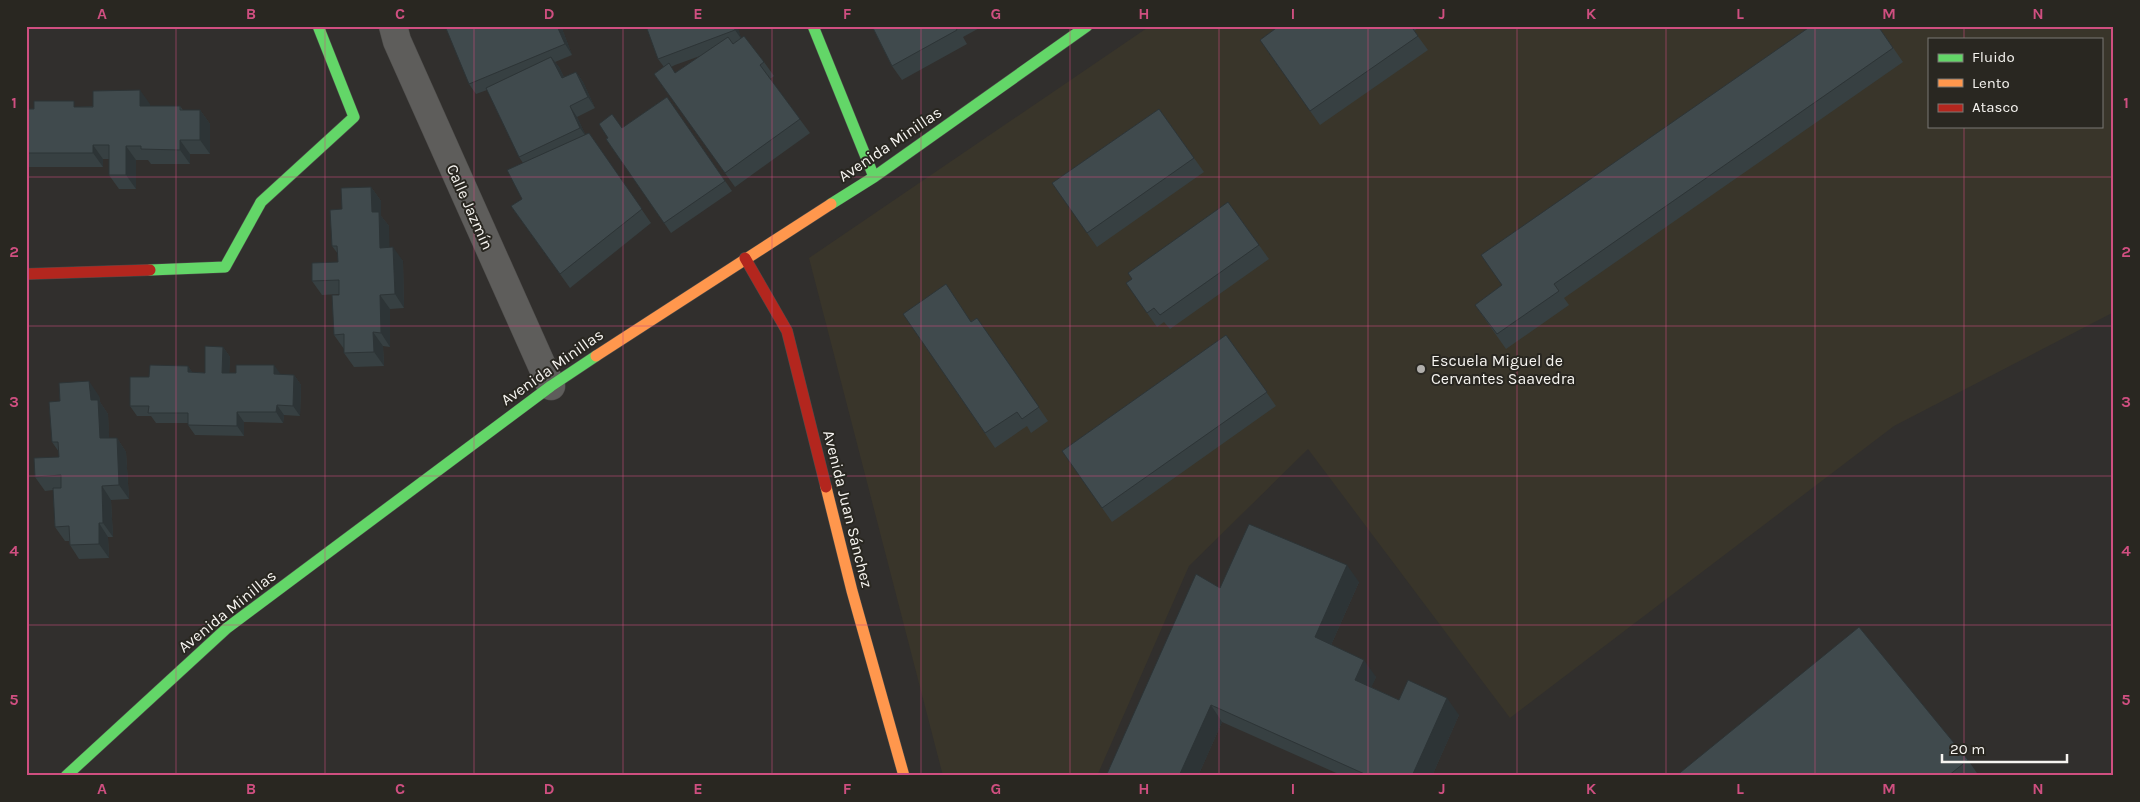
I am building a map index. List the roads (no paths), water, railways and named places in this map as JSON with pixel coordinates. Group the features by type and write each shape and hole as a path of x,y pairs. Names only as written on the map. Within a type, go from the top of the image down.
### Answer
{"main road":[{"path":"26,274 225,267 261,202 354,117 318,26"},
{"path":"813,26 874,177"},
{"name":"Avenida Minillas","path":"66,776 227,628 551,386 745,258 874,177 1088,26"},
{"name":"Avenida Juan Sánchez","path":"745,258 787,331 852,592 904,776"}],"street":[{"name":"Calle Jazmín","path":"393,26 400,50 551,386"}],"place":[{"name":"Escuela Miguel de Cervantes Saavedra","path":"1421,369"}]}
